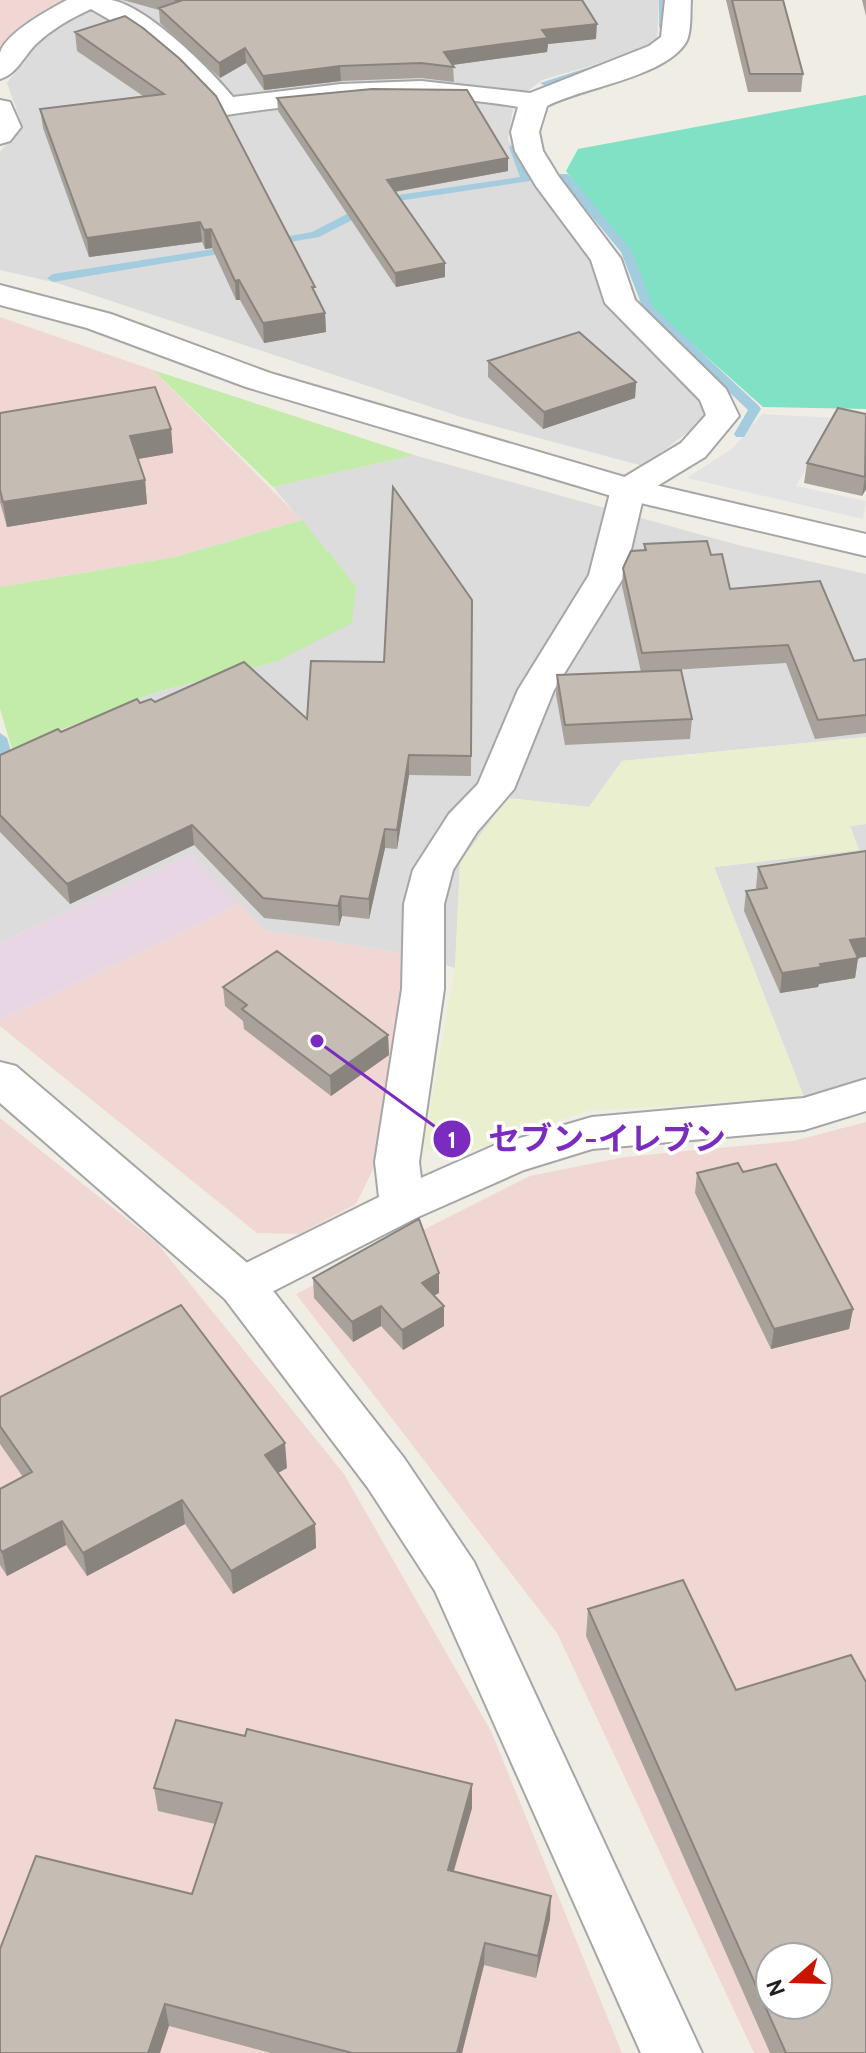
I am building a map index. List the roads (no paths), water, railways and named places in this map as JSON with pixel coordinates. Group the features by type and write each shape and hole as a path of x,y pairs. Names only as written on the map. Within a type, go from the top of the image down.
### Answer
{"street":[{"path":"0,71 8,57 36,30 63,10 92,0 151,31 194,65 226,107 308,94 338,93 490,91 534,102"},
{"path":"402,1205 397,1162 423,989 424,904 433,870 463,823 495,789 536,690 607,575 628,489 693,450 723,416 715,396 621,303 606,259 546,180 529,151 525,132 534,102 556,89 658,56 674,40 678,0"},
{"path":"0,108 7,127 0,135"},
{"path":"0,295 99,321 258,380 628,489 866,545"},
{"path":"0,1078 242,1286 386,1473 455,1578 672,2053"},
{"path":"242,1286 402,1205 509,1158 592,1133 804,1114 866,1095"}],"waterway":[{"path":"664,0 664,27"},
{"path":"545,83 608,64"},
{"path":"272,242 315,235 382,200 526,179 514,147"},
{"path":"564,176 626,251 648,308 755,409 740,434"},
{"path":"53,278 233,249"},
{"path":"0,738 4,751 0,753"}],"place":[{"name":"セブン-イレブン","path":"317,1041"}]}
